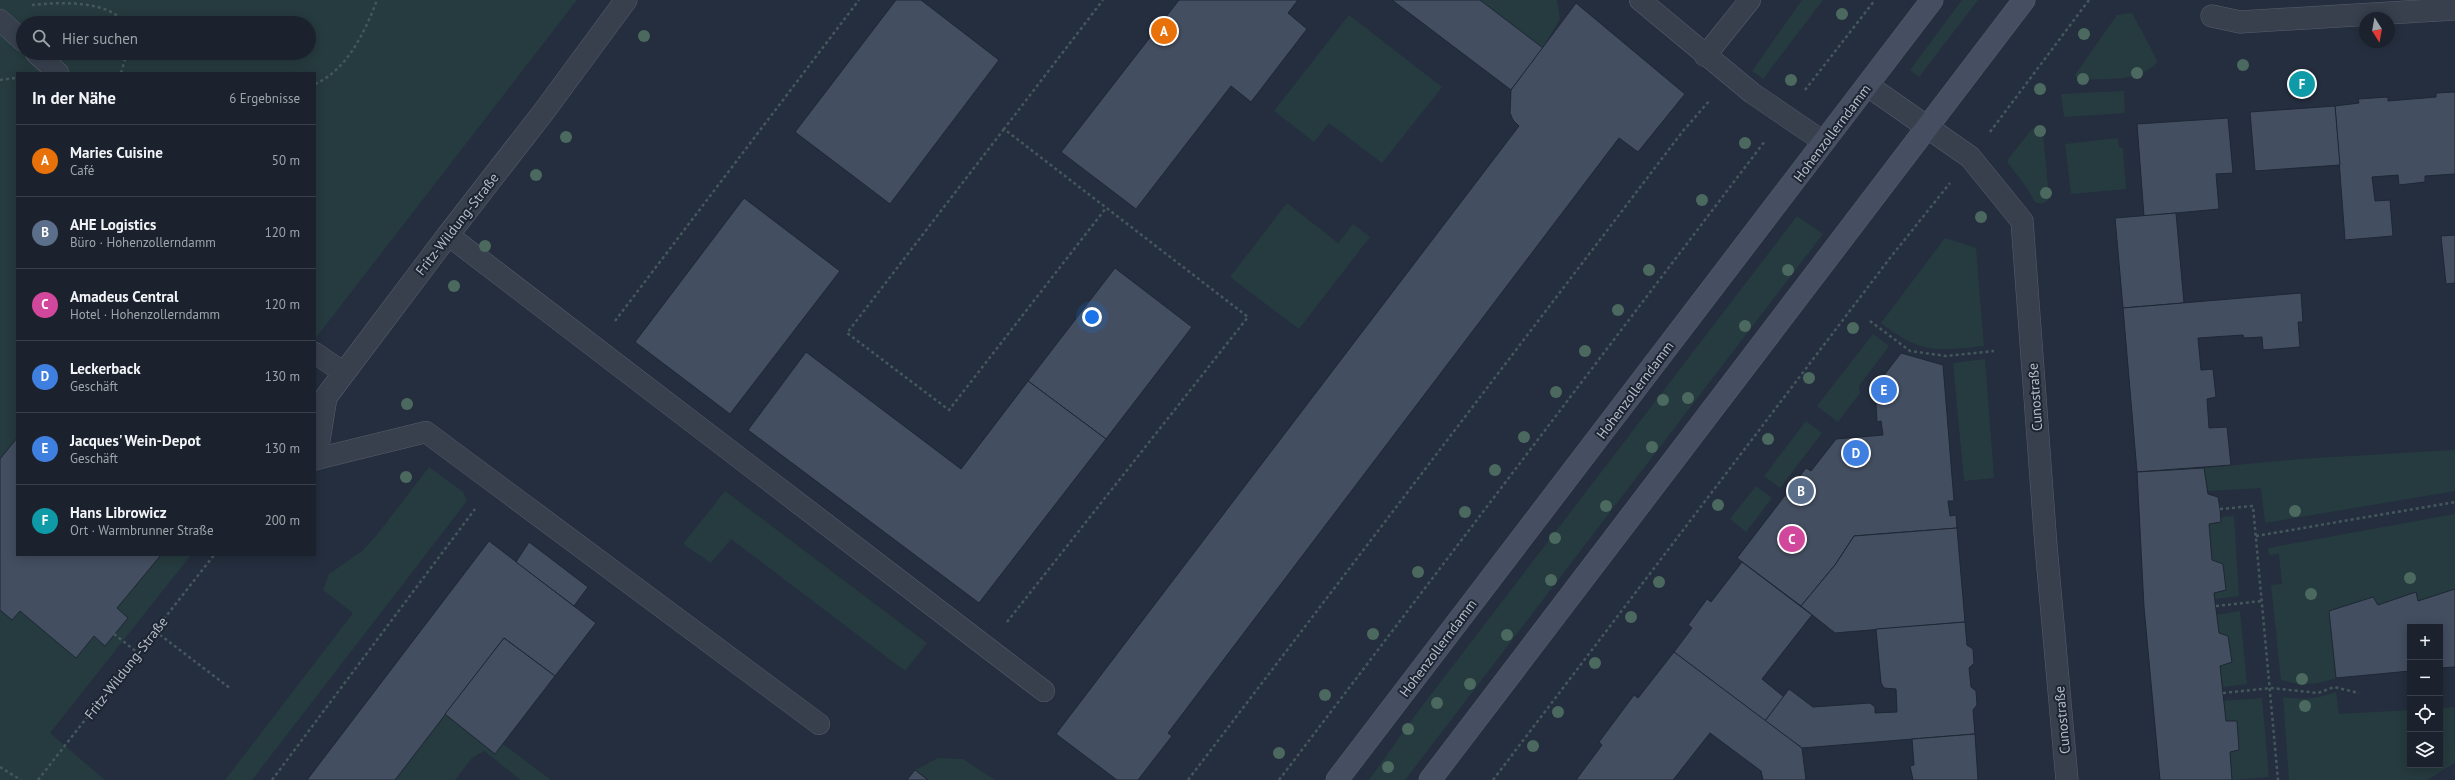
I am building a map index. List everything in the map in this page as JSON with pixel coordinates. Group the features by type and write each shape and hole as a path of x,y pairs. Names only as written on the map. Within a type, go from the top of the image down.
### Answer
{"main road":[{"name":"Hohenzollerndamm","path":"1337,780 1932,0"},
{"path":"1430,780 1929,127 2024,0"}],"street":[{"name":"Fritz-Wildung-Straße","path":"316,459 326,398 448,235 545,110 626,0"},
{"path":"2212,16 2240,22 2455,9"},
{"name":"Cunostraße","path":"1867,86 1929,127 1970,157 2022,221 2046,546 2067,780"}],"lane":[{"path":"1640,0 1705,56 1785,116 1824,142"},
{"path":"1705,56 1750,0"},
{"path":"0,20 16,35"},
{"path":"44,60 57,72"},
{"path":"448,235 1044,691"},
{"path":"316,354 344,373"},
{"path":"316,459 426,432 818,724"}],"path":[{"path":"316,84 329,78 355,47 377,0"},
{"path":"594,347 859,0"},
{"path":"1103,0 847,333 949,410 1106,208"},
{"path":"1279,780 1875,0"},
{"path":"1989,132 2089,0"},
{"path":"29,5 92,4 108,8 120,16"},
{"path":"121,72 125,60"},
{"path":"1188,780 1683,131 1732,76"},
{"path":"0,80 16,78"},
{"path":"987,648 1248,317 1004,129"},
{"path":"1493,780 1866,290 1952,181"},
{"path":"1870,321 1910,351 1946,356 1994,351"},
{"path":"272,780 495,483"},
{"path":"2256,536 2455,502"},
{"path":"2220,509 2253,506 2271,688 2278,780"},
{"name":"Fritz-Wildung-Straße","path":"38,780 213,556"},
{"path":"2216,606 2262,601"},
{"path":"155,631 231,689"},
{"path":"114,634 138,653"},
{"path":"2223,693 2271,688 2305,693 2318,693 2334,687 2359,693"},
{"path":"0,767 21,780"}],"green space":[{"path":"0,0 577,0 316,338 316,72 16,72 16,556 190,556 50,733 105,780 0,780"},
{"path":"1480,0 1557,0 1560,19 1543,48"},
{"path":"1802,0 1823,0 1763,79 1752,71"},
{"path":"1962,0 1978,0 1919,77 1910,70"},
{"path":"2132,13 2157,62 2150,69 2131,76 2109,79 2078,80 2075,75 2117,15"},
{"path":"1349,15 1442,87 1382,163 1329,123 1314,142 1274,111"},
{"path":"2124,91 2125,113 2064,117 2061,94"},
{"path":"2038,128 2043,132 2049,198 2045,203 2041,204 2035,202 2027,188 2008,163 2008,159 2032,129"},
{"path":"2118,138 2119,147 2123,148 2126,189 2071,194 2065,144"},
{"path":"1287,203 1338,243 1353,224 1370,237 1299,329 1230,277"},
{"path":"1797,216 1823,234 1405,780 1369,780 1416,714"},
{"path":"1945,238 1976,248 1984,346 1953,349 1929,348 1907,340 1881,323"},
{"path":"1873,334 1889,346 1859,386 1860,393 1838,422 1817,406"},
{"path":"1985,359 1994,478 1964,481 1953,363"},
{"path":"1806,421 1822,433 1780,488 1764,476"},
{"path":"2455,450 2455,491 2265,523 2261,488 2208,491 2204,468 2299,459"},
{"path":"429,467 463,492 467,501 252,780 225,780 353,613 323,590 329,574 362,551 376,536"},
{"path":"1756,486 1772,498 1746,532 1730,519"},
{"path":"725,491 927,643 905,671 731,539 711,563 683,544"},
{"path":"2455,514 2455,589 2418,601 2415,592 2378,605 2373,597 2329,611 2336,678 2309,684 2281,680 2271,585 2282,584 2279,554 2269,555 2268,548"},
{"path":"2234,516 2239,596 2215,599 2214,593 2226,590 2223,564 2212,560 2209,524 2221,522 2221,517"},
{"path":"2240,611 2247,684 2223,687 2220,666 2228,636 2219,633 2216,615"},
{"path":"2336,692 2339,714 2407,710 2407,768 2443,768 2443,708 2454,707 2455,763 2427,780 2289,780 2283,697 2310,698"},
{"path":"2262,698 2269,777 2232,780 2230,752 2239,750 2237,722 2226,721 2224,701"},
{"path":"445,714 495,754 503,744 551,780 521,780 484,751 472,758 455,780 395,780"},
{"path":"938,758 963,759 995,780 928,780 915,770"}],"building":[{"path":"896,0 921,0 999,60 890,204 795,132"},
{"path":"1179,0 1298,0 1288,13 1307,29 1251,102 1231,86 1136,209 1061,152"},
{"path":"1392,0 1480,0 1543,48 1511,90"},
{"path":"1576,3 1685,94 1638,152 1619,138 1168,733 1172,736 1138,780 1117,780 1056,734 1519,126 1513,120 1510,113 1511,90"},
{"path":"2455,92 2455,174 2425,176 2425,182 2399,185 2398,175 2372,177 2375,201 2390,200 2393,236 2345,240 2335,106 2359,103 2358,99 2388,97 2388,101 2436,97 2436,93"},
{"path":"2335,106 2340,165 2255,171 2250,112"},
{"path":"2228,118 2233,173 2216,174 2219,209 2144,216 2137,124"},
{"path":"744,198 840,271 730,414 635,342"},
{"path":"2176,213 2184,303 2123,308 2115,218"},
{"path":"2455,235 2455,283 2446,284 2441,236"},
{"path":"1115,268 1192,327 1106,439 1028,381"},
{"path":"2301,293 2303,322 2298,322 2300,347 2263,350 2262,337 2244,338 2243,335 2198,338 2201,370 2213,369 2216,397 2207,399 2209,428 2227,427 2231,465 2137,472 2123,308"},
{"path":"806,352 961,469 1028,381 1106,439 979,603 748,430"},
{"path":"1901,353 1943,365 1954,501 1948,501 1950,516 1956,515 1957,528 1854,536 1835,565 1801,606 1737,558 1806,468 1811,471 1836,439 1883,435 1881,421 1877,422 1875,387"},
{"path":"16,439 16,556 160,556 117,608 128,618 105,646 94,636 76,658 20,611 12,620 0,610 0,459"},
{"path":"2204,468 2208,494 2218,497 2220,509 2221,522 2209,524 2212,560 2223,564 2226,590 2214,593 2219,633 2228,636 2232,662 2220,666 2226,721 2237,721 2239,750 2230,752 2232,780 2160,780 2144,607 2137,472"},
{"path":"1957,528 1965,622 1835,633 1801,606 1835,565 1854,536"},
{"path":"489,541 596,623 555,676 504,638 395,780 307,780"},
{"path":"529,542 588,587 574,606 516,562"},
{"path":"1742,562 1812,615 1762,679 1784,697 1765,721 1674,652 1692,628 1688,625 1707,599 1711,602"},
{"path":"2455,589 2455,667 2443,668 2443,624 2407,624 2407,671 2336,678 2329,611 2373,597 2378,605 2416,592 2418,601"},
{"path":"1965,622 1967,645 1973,649 1974,663 1969,668 1971,687 1976,691 1977,705 1973,710 1975,734 1802,748 1765,721 1789,689 1813,707 1870,703 1875,707 1875,713 1897,712 1896,689 1884,688 1881,683 1876,629"},
{"path":"504,638 555,676 495,754 445,714"},
{"path":"1674,652 1802,748 1806,780 1763,780 1761,771 1710,733 1673,780 1576,780 1602,745 1599,742 1634,695 1638,698"},
{"path":"1975,734 1978,780 1913,780 1910,766 1914,765 1912,739"},
{"path":"915,770 928,780 907,780"}],"place":[{"name":"Maries Cuisine","path":"1164,31"},
{"name":"Hans Librowicz","path":"2302,84"},
{"name":"Jacques' Wein-Depot","path":"1884,390"},
{"name":"Leckerback","path":"1856,453"},
{"name":"AHE Logistics","path":"1801,491"},
{"name":"Amadeus Central","path":"1792,539"}]}
